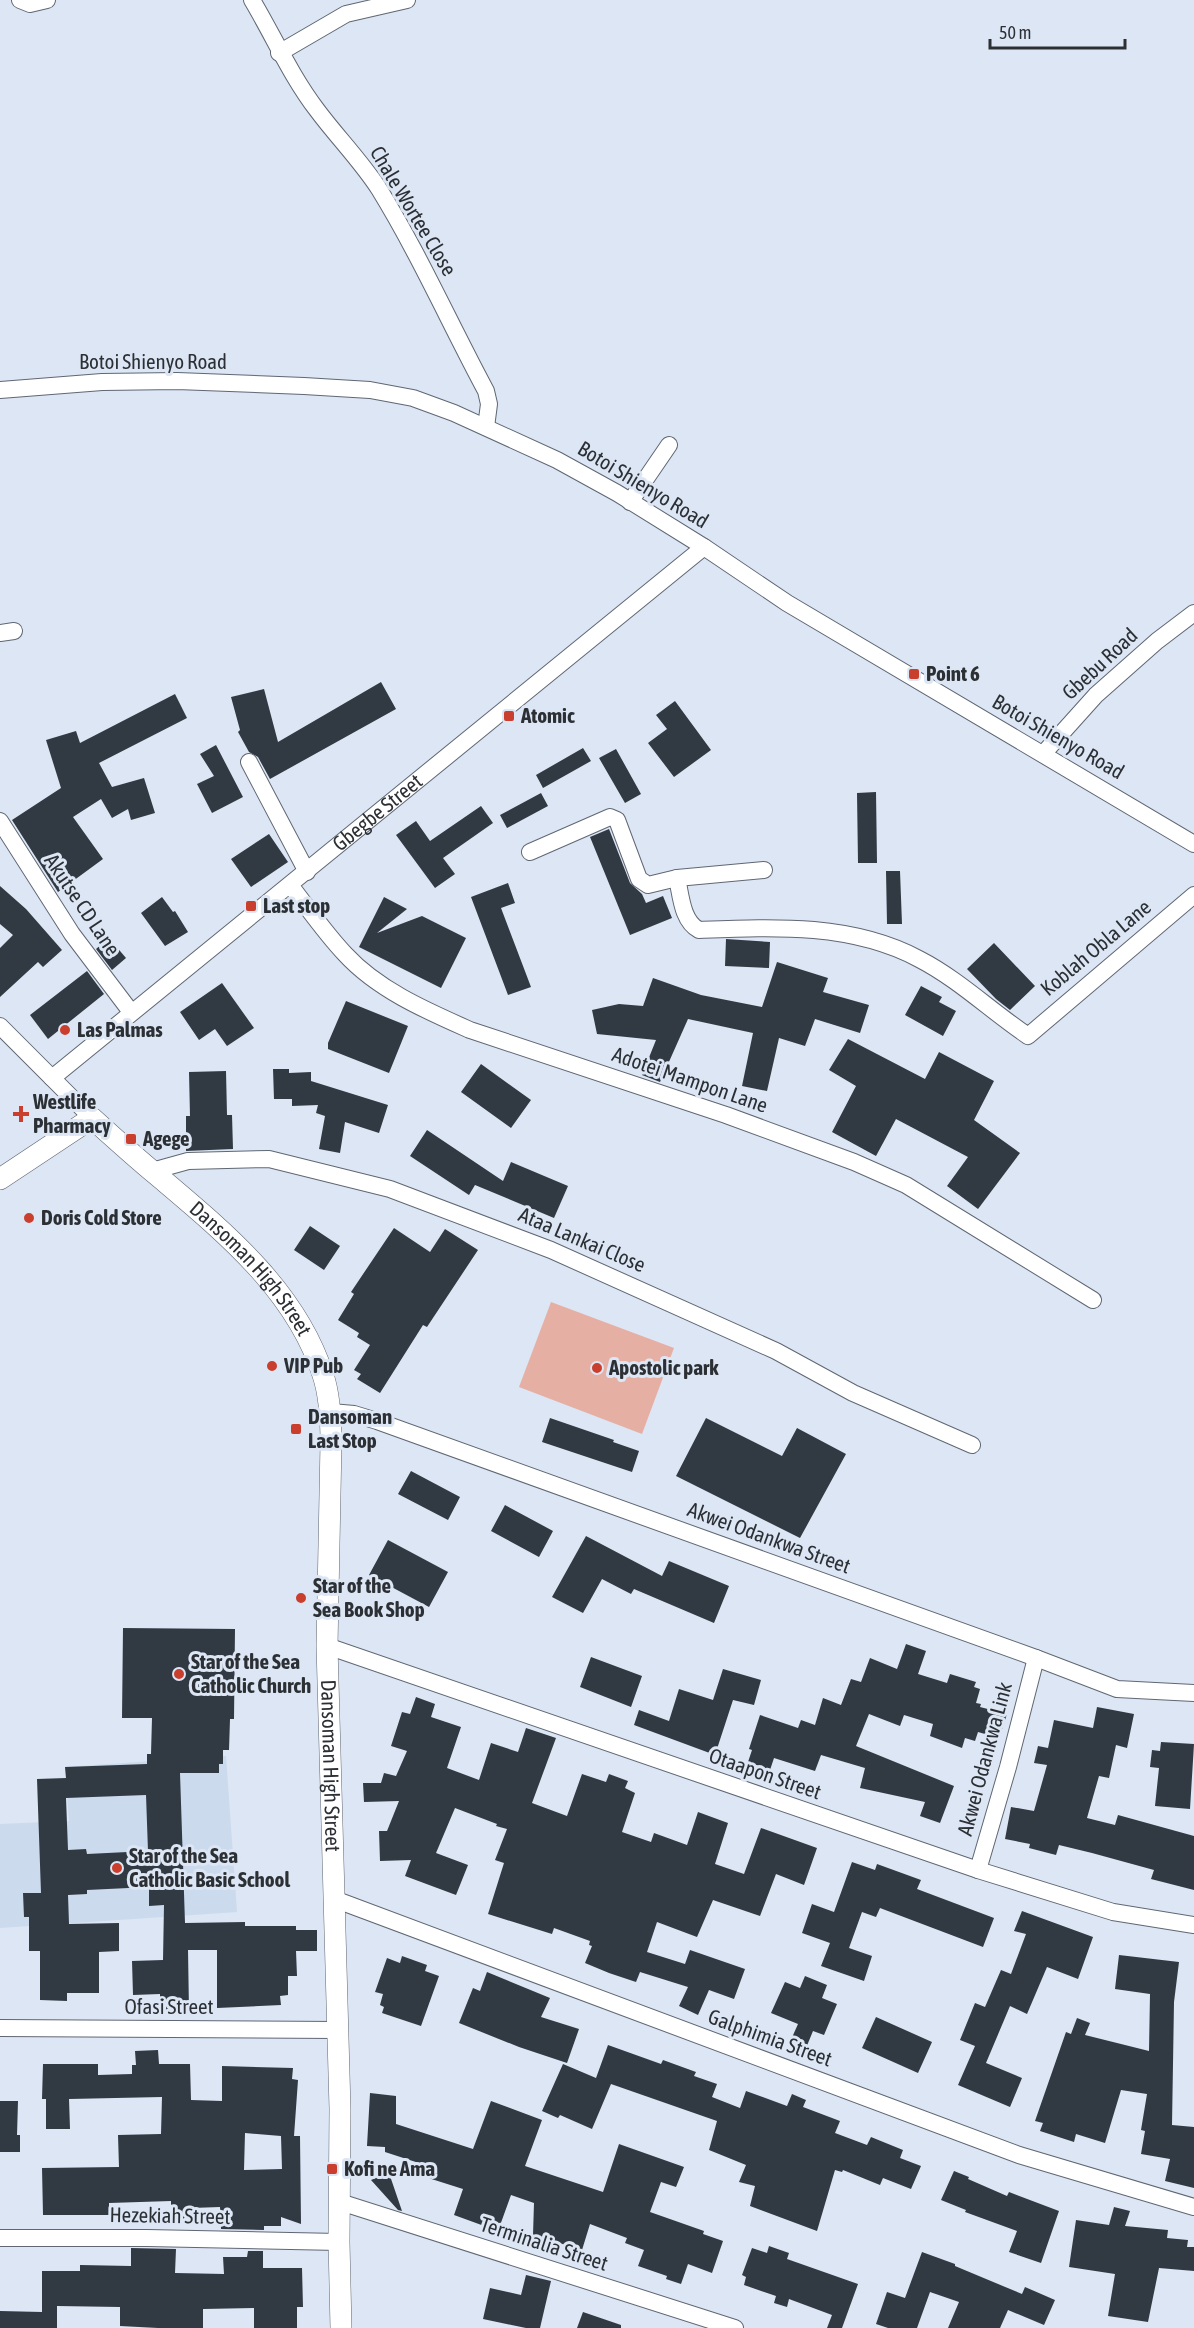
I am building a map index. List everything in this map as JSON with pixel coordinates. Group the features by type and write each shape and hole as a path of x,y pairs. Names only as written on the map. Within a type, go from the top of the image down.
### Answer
{"street":[{"path":"20,0 30,4 47,0"},
{"name":"Chale Wortee Close","path":"252,0 279,52 316,109 378,188 406,235 486,391 489,404 486,427"},
{"path":"279,52 346,14 407,0"},
{"name":"Botoi Shienyo Road","path":"0,390 102,382 177,381 369,390 413,398 486,427 557,460 704,547 788,603 1194,843"},
{"path":"630,502 669,445"},
{"name":"Gbegbe Street","path":"52,1078 130,1012 307,872 704,547"},
{"name":"Gbebu Road","path":"1043,754 1096,695 1156,641 1194,613"},
{"path":"249,762 307,872"},
{"path":"530,852 609,817 614,817 639,879 648,885 677,879 764,870"},
{"name":"Akutse CD Lane","path":"0,821 72,934 130,1012"},
{"name":"Koblah Obla Lane","path":"677,879 687,921 699,930 790,928 859,935 891,945 953,980 1028,1036 1194,895"},
{"name":"Adotei Mampon Lane","path":"290,885 346,955 374,980 431,1012 470,1030 726,1115 854,1162 906,1185 1094,1300"},
{"path":"0,1026 92,1118 0,1179"},
{"name":"Dansoman High Street","path":"92,1118 218,1227 256,1266 287,1304 309,1341 323,1375 331,1412 327,1646 338,2030 341,2328"},
{"name":"Ataa Lankai Close","path":"152,1171 188,1161 269,1160 390,1189 453,1211 562,1255 776,1351 853,1393 972,1445"},
{"name":"Akwei Odankwa Street","path":"331,1412 354,1414 377,1421 1117,1689 1194,1693"},
{"name":"Otaapon Street","path":"327,1646 978,1870 1113,1912 1194,1925"},
{"name":"Akwei Odankwa Link","path":"978,1870 1036,1658"},
{"name":"Galphimia Street","path":"334,1899 1019,2155 1194,2207"},
{"name":"Ofasi Street","path":"0,2028 338,2030"},
{"name":"Terminalia Street","path":"340,2202 735,2328"},
{"name":"Hezekiah Street","path":"0,2238 339,2242"}],"shaded area":[{"name":"Apostolic park","path":"551,1302 674,1348 642,1434 519,1387"},
{"name":"Star of the Sea Catholic Basic School","path":"226,1756 237,1912 0,1928 0,1824 69,1821 65,1767"}],"building":[{"path":"381,682 396,709 270,779 258,757 249,752 238,732 240,730 231,697 264,689 278,742"},
{"path":"175,694 187,718 99,763 112,787 144,778 155,813 131,820 128,809 112,818 101,799 73,817 103,859 58,892 12,820 61,788 46,740 76,731 80,743"},
{"path":"675,701 711,750 674,777 648,743 667,729 656,715"},
{"path":"216,745 243,797 212,813 197,784 214,776 200,754"},
{"path":"583,748 591,761 543,788 536,775"},
{"path":"616,749 641,794 625,803 599,758"},
{"path":"876,792 877,863 858,863 857,793"},
{"path":"541,793 548,806 507,828 500,815"},
{"path":"481,806 493,823 443,858 455,874 435,888 396,835 416,821 430,841"},
{"path":"609,829 630,883 642,894 646,903 663,896 672,918 630,935 590,837"},
{"path":"269,834 288,862 251,887 231,859"},
{"path":"886,871 900,871 902,924 887,924"},
{"path":"508,883 515,903 501,908 531,987 508,995 471,897"},
{"path":"0,886 26,909 62,950 43,967 38,962 0,997 0,948 13,935 0,924"},
{"path":"162,897 173,912 175,911 188,932 165,946 141,913"},
{"path":"384,897 407,909 377,933 422,916 466,938 441,988 359,947"},
{"path":"109,938 126,958 112,970 96,949"},
{"path":"726,939 770,942 769,968 725,966"},
{"path":"994,943 1035,986 1010,1010 967,969"},
{"path":"777,962 828,978 823,992 869,1005 860,1033 815,1019 805,1046 779,1038 767,1091 742,1086 753,1033 688,1019 660,1082 642,1075 656,1040 597,1034 592,1010 619,1004 643,1006 653,978 701,995 762,1007"},
{"path":"87,971 104,994 48,1039 30,1015"},
{"path":"222,983 254,1028 227,1046 215,1029 199,1040 180,1012"},
{"path":"921,986 942,997 939,1002 956,1011 943,1036 905,1015"},
{"path":"346,1001 408,1026 389,1073 328,1049 328,1043"},
{"path":"848,1039 925,1079 939,1052 994,1081 974,1120 1020,1153 978,1209 947,1186 968,1157 896,1119 876,1156 832,1132 856,1086 829,1070"},
{"path":"481,1064 531,1100 511,1128 461,1092"},
{"path":"273,1069 289,1069 289,1073 311,1072 311,1081 388,1105 379,1133 345,1122 340,1153 319,1149 325,1116 316,1113 318,1105 292,1106 292,1099 274,1099"},
{"path":"226,1071 227,1115 232,1115 233,1149 186,1151 186,1116 190,1116 189,1072"},
{"path":"427,1130 503,1181 511,1162 568,1186 554,1218 475,1185 469,1195 410,1156"},
{"path":"310,1226 340,1246 324,1270 294,1250"},
{"path":"394,1228 430,1252 445,1229 478,1250 427,1327 423,1325 380,1393 357,1379 361,1374 354,1370 370,1345 357,1337 359,1333 338,1320 354,1294 351,1292"},
{"path":"550,1418 639,1451 632,1472 542,1442"},
{"path":"706,1418 782,1456 797,1428 846,1454 800,1538 676,1476"},
{"path":"411,1471 460,1497 448,1520 398,1494"},
{"path":"505,1505 553,1531 539,1557 491,1531"},
{"path":"586,1536 662,1576 669,1561 729,1586 714,1623 634,1589 631,1594 602,1579 583,1613 552,1597"},
{"path":"388,1540 448,1572 429,1607 369,1575"},
{"path":"123,1628 235,1629 234,1719 230,1719 229,1750 223,1750 223,1764 219,1764 219,1773 180,1773 185,1923 245,1922 245,1926 296,1926 296,1930 317,1930 317,1951 296,1951 297,1976 288,1976 288,1995 280,1996 281,2005 217,2008 217,1950 188,1950 189,2011 160,2012 160,1994 133,1995 132,1961 163,1960 164,1905 149,1906 149,1887 87,1890 87,1894 68,1895 69,1924 119,1923 119,1951 99,1952 99,1993 67,1993 67,2001 40,2000 40,1951 29,1951 29,1917 24,1917 23,1893 41,1893 37,1779 66,1778 65,1767 147,1764 147,1754 151,1754 152,1718 122,1718","holes":["146,1795 148,1851 87,1854 86,1849 68,1850 66,1798"]},
{"path":"906,1644 926,1651 918,1674 947,1683 950,1674 976,1682 974,1687 980,1689 976,1703 981,1704 980,1707 1007,1714 999,1738 978,1732 975,1741 965,1738 962,1748 930,1736 933,1724 904,1715 900,1726 869,1714 856,1746 954,1786 940,1823 920,1816 925,1802 860,1788 865,1768 821,1755 815,1771 774,1758 770,1770 748,1762 752,1750 749,1749 760,1715 798,1728 801,1720 815,1725 823,1698 841,1705 851,1679 861,1682 870,1658 897,1669"},
{"path":"591,1657 642,1676 631,1707 580,1687"},
{"path":"723,1669 761,1680 754,1705 733,1700 715,1755 634,1725 639,1710 669,1721 679,1689 713,1700"},
{"path":"416,1697 435,1704 431,1717 461,1727 447,1768 479,1780 491,1743 518,1752 526,1728 556,1738 532,1803 567,1816 582,1774 606,1782 609,1774 628,1781 625,1788 635,1793 622,1832 651,1842 654,1833 687,1845 698,1812 728,1823 715,1864 744,1874 761,1828 817,1848 804,1885 776,1874 760,1916 713,1900 697,1937 657,1922 647,1952 685,1964 690,1950 745,1969 734,1999 709,1990 698,2015 679,2006 688,1987 640,1972 636,1982 609,1973 585,1963 592,1946 589,1945 590,1941 554,1928 552,1934 488,1914 504,1863 495,1860 507,1829 496,1826 497,1824 455,1808 436,1853 468,1865 456,1895 405,1876 411,1860 380,1861 379,1831 387,1831 399,1801 364,1802 363,1783 381,1783 384,1773 396,1776 407,1751 391,1746 402,1712 410,1714"},
{"path":"1097,1707 1134,1714 1127,1748 1116,1745 1109,1778 1099,1776 1087,1818 1115,1825 1118,1815 1194,1836 1194,1890 1151,1879 1154,1870 1092,1853 1059,1845 1056,1855 1029,1848 1030,1844 1005,1839 1011,1807 1034,1811 1047,1765 1034,1763 1038,1746 1048,1748 1054,1720 1093,1728"},
{"path":"1161,1742 1194,1744 1190,1809 1155,1806 1159,1768 1150,1767 1152,1750 1160,1751"},
{"path":"852,1862 875,1870 877,1864 921,1880 917,1889 994,1918 983,1947 880,1908 876,1917 862,1912 849,1948 872,1956 864,1981 821,1966 830,1943 802,1933 812,1904 834,1912"},
{"path":"1022,1911 1093,1937 1078,1979 1047,1967 1027,2014 1010,2006 986,2063 1022,2078 1010,2107 958,2085 975,2046 960,2040 975,2003 985,2007 1001,1970 1011,1974 1026,1934 1014,1931"},
{"path":"1119,1955 1179,1962 1174,2002 1172,2125 1194,2127 1194,2188 1165,2181 1170,2159 1141,2154 1145,2131 1141,2130 1147,2094 1121,2090 1105,2143 1076,2134 1074,2142 1040,2131 1043,2123 1035,2121 1066,2032 1071,2034 1077,2018 1090,2023 1085,2035 1149,2051 1150,1994 1115,1989"},
{"path":"402,1956 427,1965 425,1971 439,1976 421,2026 382,2013 384,2007 380,2005 383,1994 375,1992 387,1958 400,1963"},
{"path":"487,1972 550,1998 541,2017 579,2029 567,2063 459,2023 473,1988 480,1991"},
{"path":"805,1976 827,1985 822,1998 837,2004 824,2035 813,2031 806,2048 790,2042 798,2024 771,2013 785,1982 800,1988"},
{"path":"876,2017 932,2042 918,2073 862,2048"},
{"path":"608,2045 661,2064 663,2060 696,2072 694,2076 717,2084 712,2097 740,2108 746,2091 787,2106 792,2094 806,2100 803,2107 840,2121 835,2133 867,2145 871,2137 903,2150 900,2158 921,2166 911,2189 883,2178 880,2185 843,2170 842,2172 835,2170 817,2231 750,2206 755,2186 739,2182 746,2165 709,2150 717,2121 611,2084 592,2129 560,2115 558,2118 542,2111 563,2064 596,2078"},
{"path":"158,2050 159,2064 190,2064 191,2100 222,2101 222,2066 293,2068 292,2079 298,2080 294,2136 300,2136 301,2224 281,2217 281,2226 264,2226 264,2230 221,2229 220,2207 191,2208 191,2219 171,2219 171,2201 109,2203 109,2215 43,2215 42,2168 119,2167 118,2135 161,2134 162,2097 69,2099 70,2129 46,2129 46,2099 42,2099 43,2064 98,2064 98,2075 132,2074 132,2065 136,2065 135,2051","holes":["245,2133 281,2136 282,2169 244,2170"]},
{"path":"370,2093 396,2096 396,2124 473,2149 491,2101 542,2120 525,2166 603,2192 619,2144 684,2167 676,2187 661,2182 650,2212 704,2231 703,2234 723,2241 712,2273 688,2264 681,2284 666,2279 667,2276 638,2266 644,2250 625,2243 627,2238 590,2224 582,2250 533,2235 534,2203 511,2195 498,2231 454,2215 463,2189 422,2176 425,2165 385,2152 385,2147 367,2146"},
{"path":"0,2101 18,2101 17,2135 20,2135 20,2152 0,2152"},
{"path":"954,2171 1007,2196 1009,2192 1059,2211 1041,2263 1009,2252 1017,2231 965,2212 966,2210 941,2200"},
{"path":"389,2173 402,2211 398,2210 371,2180"},
{"path":"1114,2207 1130,2211 1125,2226 1168,2230 1167,2238 1188,2240 1187,2247 1194,2247 1194,2271 1159,2268 1148,2322 1108,2316 1115,2274 1069,2267 1076,2220 1109,2225"},
{"path":"769,2246 789,2253 787,2259 858,2284 842,2328 827,2328 832,2315 789,2299 787,2307 774,2303 776,2296 744,2285 746,2277 742,2275 752,2248 767,2253"},
{"path":"131,2248 176,2249 175,2273 224,2274 223,2257 247,2257 248,2251 263,2251 263,2268 302,2268 303,2307 297,2307 297,2328 254,2328 254,2308 203,2309 203,2328 158,2328 120,2326 120,2307 57,2306 57,2328 0,2328 0,2311 42,2312 42,2271 80,2271 80,2265 131,2266"},
{"path":"922,2252 1022,2294 1025,2287 1055,2300 1044,2325 1008,2310 1000,2328 948,2328 959,2302 930,2292 917,2328 888,2328 876,2324 887,2292 905,2298"},
{"path":"526,2275 551,2281 540,2328 526,2328 483,2319 490,2288 521,2295"},
{"path":"583,2312 621,2325 621,2328 577,2328"}],"place":[{"name":"Point 6","path":"914,674"},
{"name":"Atomic","path":"509,716"},
{"name":"Last stop","path":"251,906"},
{"name":"Las Palmas","path":"65,1030"},
{"name":"Westlife Pharmacy","path":"21,1114"},
{"name":"Agege","path":"131,1139"},
{"name":"Doris Cold Store","path":"29,1218"},
{"name":"VIP Pub","path":"272,1366"},
{"name":"Apostolic park","path":"597,1368"},
{"name":"Dansoman Last Stop","path":"296,1429"},
{"name":"Star of the Sea Book Shop","path":"301,1598"},
{"name":"Star of the Sea Catholic Church","path":"179,1674"},
{"name":"Star of the Sea Catholic Basic School","path":"117,1868"},
{"name":"Kofi ne Ama","path":"332,2169"}]}
